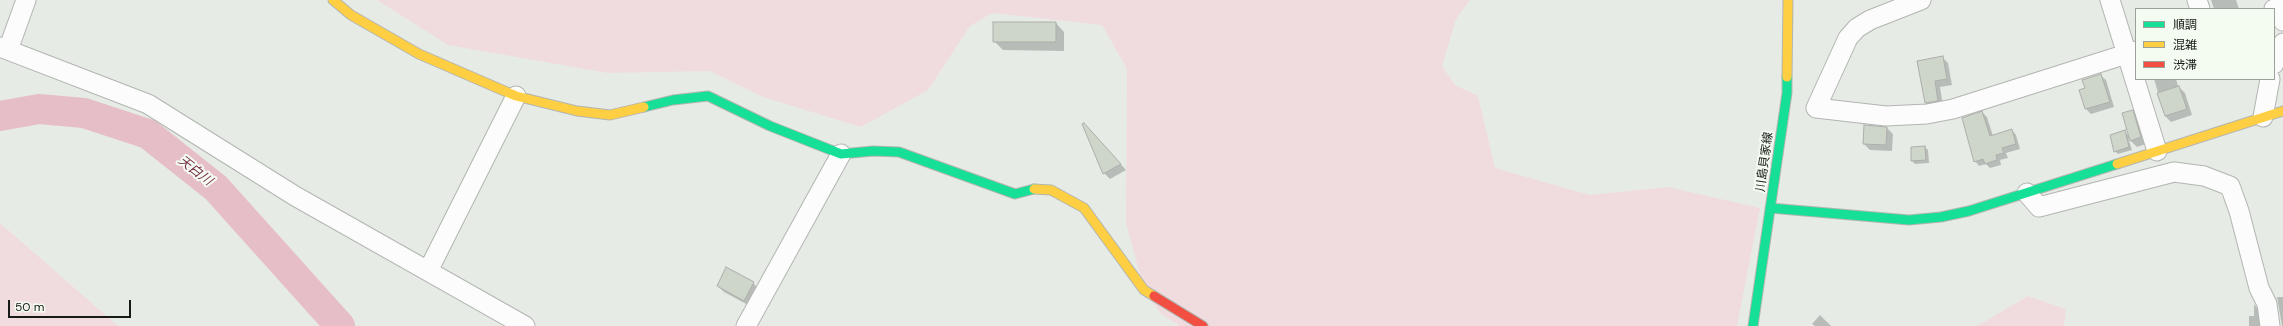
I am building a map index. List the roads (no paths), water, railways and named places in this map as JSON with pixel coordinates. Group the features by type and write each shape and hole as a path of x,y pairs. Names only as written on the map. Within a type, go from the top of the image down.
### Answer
{"street":[{"path":"26,0 4,48 148,104 252,171 525,326"},
{"path":"333,0 351,15 419,54 516,96 577,111 610,115 673,100 708,96 770,126 841,154 873,151 899,152 1014,194 1037,188 1051,190 1070,200 1094,219 1144,290 1203,326"},
{"name":"川島貝家線","path":"1753,326 1787,93 1788,0"},
{"path":"1922,0 1870,20 1857,28 1848,38 1816,108 1886,116 1927,114 1965,105 2132,53"},
{"path":"2110,0 2132,53 2135,65"},
{"path":"2275,9 2278,8 2283,21"},
{"path":"2275,62 2283,43"},
{"path":"2139,80 2157,151"},
{"path":"2263,117 2270,80"},
{"path":"428,271 516,96"},
{"path":"1770,208 1908,220 1969,211 2283,111"},
{"path":"746,326 841,154"},
{"path":"2027,193 2039,207 2174,172 2204,176 2230,186 2239,211 2259,288 2267,304 2270,326"}],"waterway":[{"name":"天白川","path":"0,116 39,109 84,113 148,134 216,188 340,326"}]}
